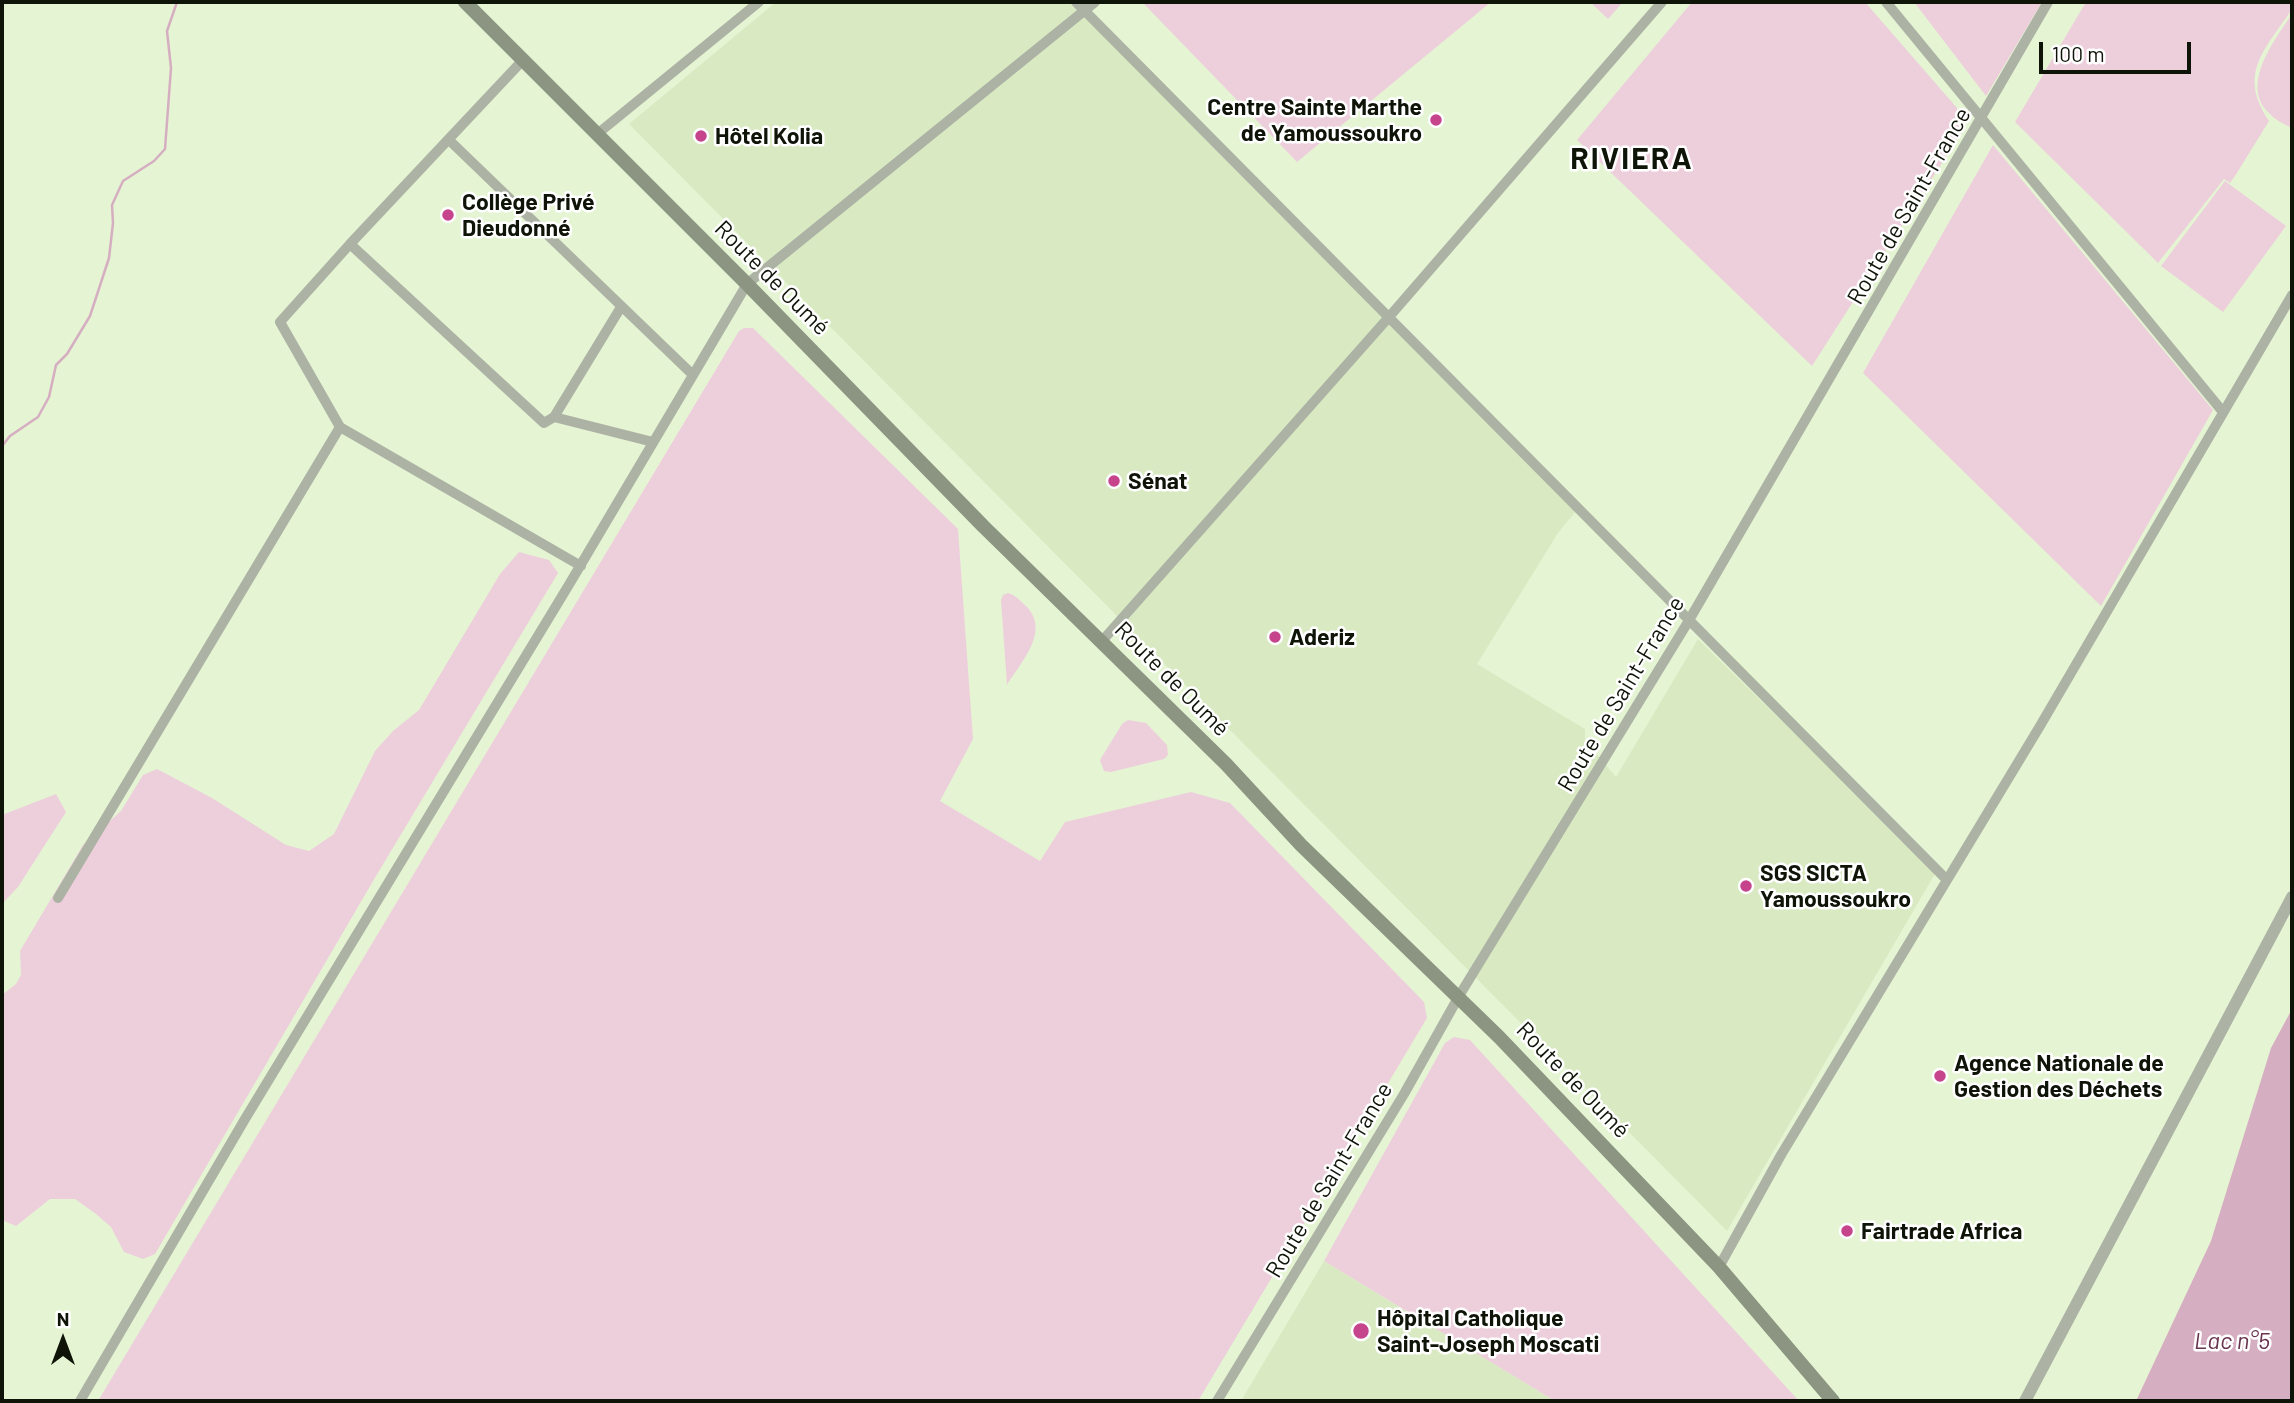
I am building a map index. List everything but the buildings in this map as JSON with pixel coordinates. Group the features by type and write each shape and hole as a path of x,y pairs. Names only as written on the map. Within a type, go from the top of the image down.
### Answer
{"main road":[{"name":"Route de Oumé","path":"465,2 747,284 983,526 1226,764 1301,845 1459,996 1719,1266 1833,1401"}],"street":[{"path":"596,135 759,2"},
{"path":"1076,2 1688,622 1947,880"},
{"path":"80,1401 245,1119 581,566 747,284 1095,2"},
{"path":"1102,641 1389,317 1662,2"},
{"path":"1886,2 2223,412"},
{"name":"Route de Saint-France","path":"1217,1401 1404,1094 1459,996 1688,622 1982,120 2048,2"},
{"path":"523,60 350,244 281,322 340,426 581,566"},
{"path":"449,140 693,375"},
{"path":"350,244 544,423 554,417 621,307"},
{"path":"1719,1266 1781,1155 2040,726 2292,295"},
{"path":"554,417 653,442"},
{"path":"58,898 340,426"},
{"path":"2025,1401 2292,897"}],"shaded area":[{"path":"776,2 1074,2 1576,511 1558,533 1477,664 1585,729 1585,740 1616,777 1698,639 1936,872 1727,1231 629,124"},
{"path":"1142,2 1491,2 1297,162"},
{"path":"1590,2 1623,2 1608,19"},
{"path":"1692,2 1865,2 1957,108 1961,133 1812,366 1577,140"},
{"path":"1914,2 2042,2 1986,96"},
{"path":"2086,2 2292,2 2292,9 2264,50 2255,75 2255,89 2269,121 2230,183 2224,179 2158,263 2015,122"},
{"path":"2292,14 2292,128 2269,113 2261,102 2258,89 2263,62"},
{"path":"1993,145 2213,410 2101,606 1863,373"},
{"path":"2225,181 2286,226 2223,312 2161,266"},
{"path":"753,328 958,529 973,739 940,801 1040,861 1065,822 1191,792 1230,803 1424,1002 1427,1018 1198,1401 98,1401 739,331"},
{"path":"519,552 549,560 558,573 376,876 155,1254 143,1259 124,1252 111,1227 75,1199 50,1199 16,1226 2,1220 2,995 16,984 21,975 20,951 83,845 121,811 143,775 157,769 212,798 286,845 309,851 334,834 375,751 393,731 419,710 500,574"},
{"path":"1008,593 1026,606 1036,626 1031,646 1007,685 1001,600 1003,595"},
{"path":"1128,720 1146,723 1167,745 1168,755 1164,759 1111,772 1104,771 1100,760 1122,724"},
{"path":"56,794 66,812 18,887 2,904 2,815"},
{"path":"1454,1037 1470,1040 1799,1401 1555,1401 1324,1261 1445,1043"},
{"name":"Hôpital Catholique Saint-Joseph Moscati","path":"1324,1261 1555,1401 1241,1401"}],"water":[{"name":"Lac n°5","path":"2292,1009 2292,1401 2136,1401 2211,1241 2271,1048"}],"waterway":[{"path":"2,446 10,436 38,417 49,397 56,365 67,354 90,316 109,258 112,205 123,181 154,161 165,149 171,68 167,31 177,2"}],"place":[{"name":"Centre Sainte Marthe de Yamoussoukro","path":"1436,120"},
{"name":"Hôtel Kolia","path":"701,136"},
{"name":"Collège Privé Dieudonné","path":"448,215"},
{"name":"Sénat","path":"1114,481"},
{"name":"Aderiz","path":"1275,637"},
{"name":"SGS SICTA Yamoussoukro","path":"1746,886"},
{"name":"Agence Nationale de Gestion des Déchets","path":"1940,1076"},
{"name":"Fairtrade Africa","path":"1847,1231"},
{"name":"Hôpital Catholique Saint-Joseph Moscati","path":"1361,1331"}],"district":[{"name":"RIVIERA","path":"1632,159"}]}
